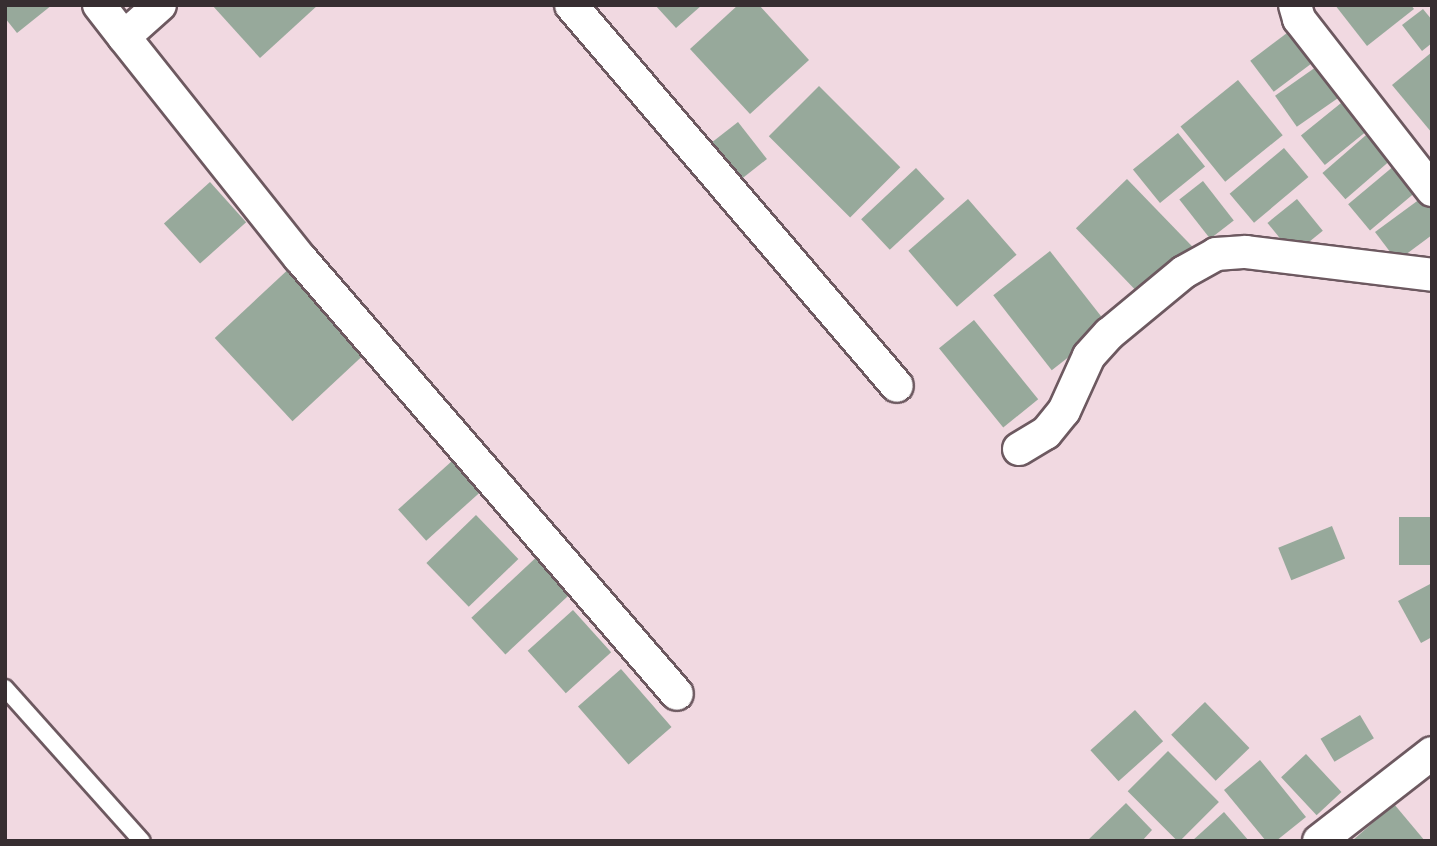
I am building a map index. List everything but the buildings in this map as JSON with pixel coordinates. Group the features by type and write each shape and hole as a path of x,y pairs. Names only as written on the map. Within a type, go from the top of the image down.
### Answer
{"street":[{"path":"99,5 300,258 677,694"},
{"path":"124,37 160,5"},
{"path":"571,5 897,386"},
{"path":"1295,5 1299,19 1432,190"},
{"path":"1019,449 1046,433 1064,411 1089,356 1109,334 1184,272 1216,254 1246,252 1432,275"},
{"path":"1319,841 1432,753"}],"lane":[{"path":"5,688 142,841"}]}
